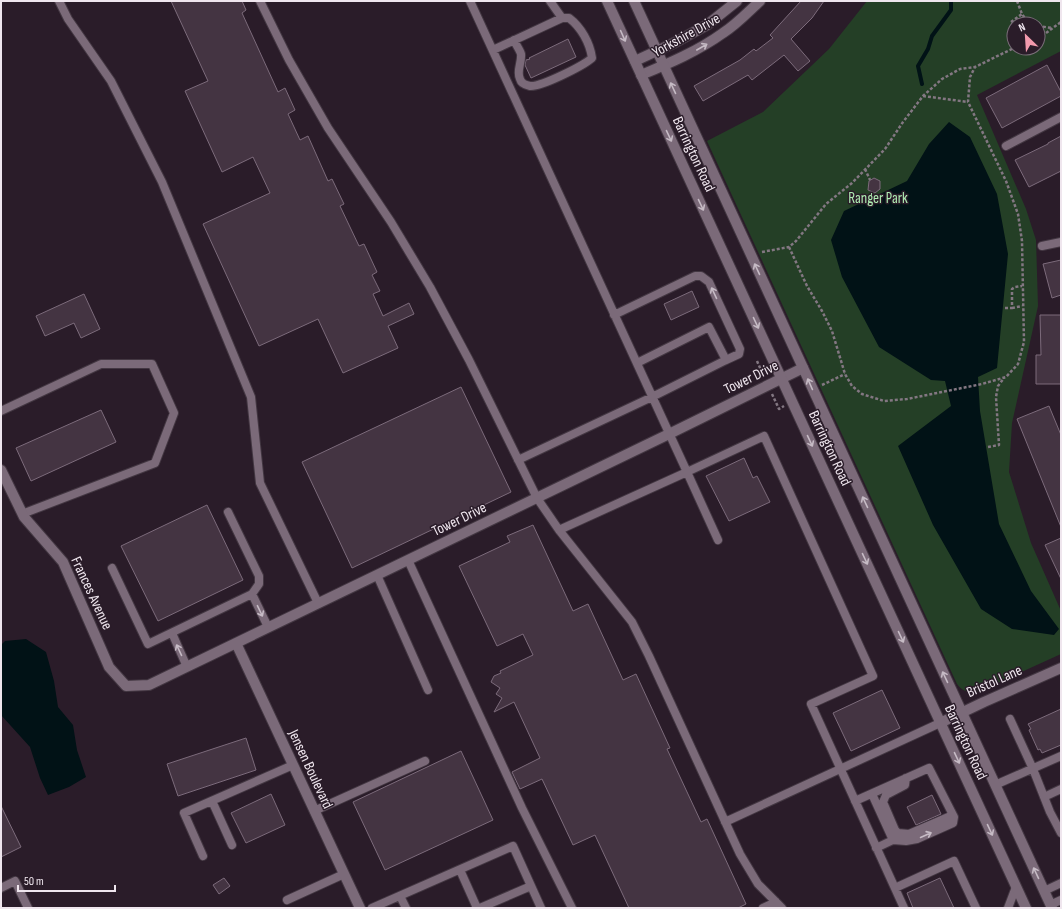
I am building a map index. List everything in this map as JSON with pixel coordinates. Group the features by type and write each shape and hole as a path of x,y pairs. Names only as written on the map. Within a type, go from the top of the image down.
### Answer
{"main road":[{"name":"Barrington Road","path":"607,1 1026,908"},
{"name":"Barrington Road","path":"634,1 1051,906"},
{"name":"Yorkshire Drive","path":"635,61 690,35 707,25 737,1"},
{"name":"Yorkshire Drive","path":"641,75 680,59 715,39 740,20 760,1"},
{"name":"Tower Drive","path":"126,686 149,685 803,368"},
{"name":"Frances Avenue","path":"1,470 4,481 23,516 63,562 109,667 126,686"},
{"name":"Jensen Boulevard","path":"236,643 360,908"},
{"name":"Bristol Lane","path":"940,723 1061,668"}],"lane":[{"path":"59,1 68,19 111,80 162,182 251,397 260,483 318,603"},
{"path":"260,1 289,60 328,128 391,222 430,287 469,360 537,498 559,530 632,622 740,854 758,884 779,905"},
{"path":"470,1 718,540"},
{"path":"550,1 562,18"},
{"path":"492,50 562,18 569,18 580,26 592,58 586,63 548,81 530,86 524,84 520,79 518,73 521,55 514,40"},
{"path":"1006,146 1061,117"},
{"path":"1042,246 1061,242"},
{"path":"518,460 739,354 740,349 709,282 701,276 695,276 614,315"},
{"path":"637,364 709,327 726,360"},
{"path":"1,411 101,364 152,364 174,413 155,463 23,516"},
{"path":"559,530 764,436 873,676 811,704 904,908"},
{"path":"112,568 148,644 172,633 252,594 259,584 259,576 228,512"},
{"path":"408,560 522,808 572,908"},
{"path":"377,575 428,690"},
{"path":"252,594 268,627"},
{"path":"172,633 187,666"},
{"path":"1010,720 1061,833"},
{"path":"725,822 940,723"},
{"path":"995,785 1061,756"},
{"path":"314,811 425,761"},
{"path":"203,856 184,814 293,765"},
{"path":"855,802 929,768 953,815 953,823 918,839 906,841 893,840 876,848"},
{"path":"906,778 905,785 886,795 883,802 895,830 898,833 914,833 953,815"},
{"path":"1044,797 1061,789"},
{"path":"872,794 893,840"},
{"path":"212,801 232,845"},
{"path":"372,908 513,846 540,908"},
{"path":"895,888 954,861 976,908"},
{"path":"460,870 477,908"},
{"path":"287,900 344,874"},
{"path":"1,888 15,881 28,908"},
{"path":"1044,890 1061,883"},
{"path":"480,908 531,886"},
{"path":"1008,908 1016,887"},
{"path":"400,896 406,908"},
{"path":"1051,906 1061,900"},
{"path":"763,908 779,905"}],"path":[{"path":"1017,1 1022,14 1019,16"},
{"path":"1046,33 1061,22"},
{"path":"1046,27 1052,28"},
{"path":"762,252 789,247 796,241 826,204 852,183 885,149 923,96 942,79 960,70 975,67 1006,52"},
{"path":"975,67 970,77 968,102 1006,181 1018,214 1022,241 1022,306 1024,342 1018,364 998,386 996,397 999,445 988,447"},
{"path":"923,96 968,102"},
{"path":"865,169 870,180"},
{"path":"789,247 806,286 822,311 832,331 845,374 852,386 862,394 884,401 907,399 982,384 1004,378"},
{"path":"1012,308 1012,289 1022,286"},
{"path":"1005,308 1022,306"},
{"path":"821,386 845,374"}],"green space":[{"name":"Ranger Park","path":"867,1 1061,1 1061,51 977,95 1026,209 1036,240 1038,306 1012,423 1009,472 1031,543 1061,611 1061,654 978,692 966,691 957,684 707,141 763,112 829,49"}],"shaded area":[{"path":"949,122 970,137 997,194 1008,254 997,368 978,377 980,411 999,524 1031,591 1059,629 1054,635 1012,629 981,609 933,525 898,446 951,406 945,381 931,380 879,347 842,277 831,240 844,211 907,181 929,144"},
{"path":"26,639 46,652 54,681 58,707 73,725 77,750 86,777 69,787 48,795 40,778 30,747 1,715 1,645 5,641"}],"building":[{"path":"171,1 242,1 246,10 242,13 278,92 285,88 295,110 288,114 300,140 308,136 328,181 332,179 344,204 340,206 359,246 364,244 377,272 372,275 380,291 373,294 383,316 409,303 414,314 388,326 398,348 343,373 318,319 259,346 203,224 270,193 253,157 222,172 185,91 208,81"},
{"path":"801,1 824,1 812,18 791,39 810,61 798,71 784,55 752,80 748,75 703,101 694,86 740,60 754,49 756,51 773,38 770,35"},
{"path":"568,39 576,57 531,78 525,65 526,60"},
{"path":"1047,65 1061,92 1061,96 1002,128 986,98"},
{"path":"1061,136 1061,171 1029,187 1015,160"},
{"path":"874,178 880,181 880,189 875,193 868,190 869,181"},
{"path":"1061,260 1061,295 1052,298 1043,264"},
{"path":"692,291 699,307 671,320 664,304"},
{"path":"84,294 100,329 81,338 74,323 45,336 36,316"},
{"path":"1040,315 1061,315 1061,384 1036,384 1036,355 1041,355"},
{"path":"461,387 511,492 352,568 302,462"},
{"path":"1049,406 1061,435 1061,527 1017,419"},
{"path":"101,410 116,442 31,481 16,448"},
{"path":"744,458 753,478 757,476 770,502 729,521 706,476"},
{"path":"207,505 243,580 158,621 121,546"},
{"path":"533,525 573,611 588,604 623,680 636,674 670,748 667,749 701,822 707,819 746,904 738,908 629,908 595,835 573,845 542,779 520,789 512,772 540,758 514,702 494,712 502,698 496,694 500,688 491,682 494,676 501,673 500,671 533,655 523,634 497,646 459,566 510,542 507,536"},
{"path":"1061,538 1061,579 1045,545"},
{"path":"882,690 900,728 851,751 833,713"},
{"path":"1061,709 1061,745 1042,753 1040,749 1038,750 1029,730 1031,729 1028,724"},
{"path":"246,738 256,770 178,796 167,764"},
{"path":"461,751 493,820 385,870 353,802"},
{"path":"271,794 285,825 246,843 231,813"},
{"path":"932,795 941,814 916,825 907,807"},
{"path":"1,806 21,847 1,857"},
{"path":"224,878 230,886 219,894 213,885"},
{"path":"940,878 954,908 913,908 907,893"}],"waterway":[{"path":"922,84 918,66 928,49 932,36 951,10 951,1"}]}
